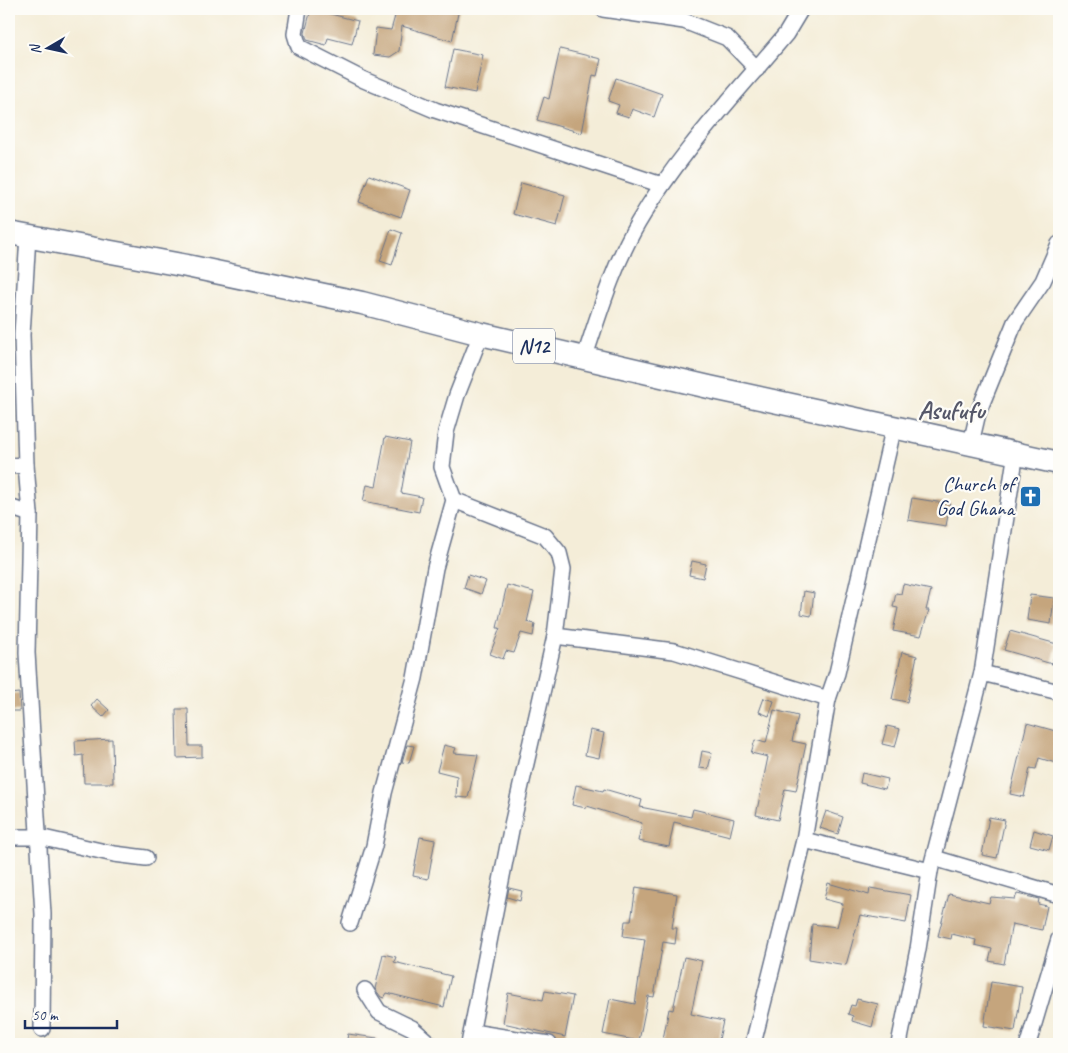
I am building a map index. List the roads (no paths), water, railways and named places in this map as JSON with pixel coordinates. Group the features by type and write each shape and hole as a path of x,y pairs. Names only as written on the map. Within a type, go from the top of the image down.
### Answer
{"highway":[{"name":"N12","path":"19,235 187,266 362,303 481,334 585,356 709,387 1016,452 1059,463"}],"street":[{"path":"299,9 295,34 299,47 364,80 435,110 662,184"},
{"path":"603,9 684,21 727,38 757,69"},
{"path":"585,356 616,266 637,224 662,184 786,34 800,9"},
{"path":"19,235 26,465 30,514 27,653 43,914 42,1029"},
{"path":"971,443 978,413 1015,322 1043,281 1059,244"},
{"path":"350,923 374,846 384,793 415,678 436,568 454,500 442,467 446,432 457,395 481,334"},
{"path":"753,1044 804,840 828,699 837,673 894,426"},
{"path":"899,1044 918,949 932,864 982,673 1016,452"},
{"path":"9,466 26,465"},
{"path":"454,500 545,536 559,553 563,569 555,636 512,825 471,1038 549,1044"},
{"path":"9,507 30,514"},
{"path":"555,636 674,651 828,699"},
{"path":"982,673 1059,692"},
{"path":"9,837 39,836 114,854 146,858"},
{"path":"804,840 932,864 1059,895"},
{"path":"1028,1044 1056,961 1059,939"},
{"path":"365,990 379,1012 412,1028 430,1044"}],"place":[{"name":"Church of God Ghana","path":"1030,496"}],"district":[{"name":"Asufufu","path":"951,410"}]}
